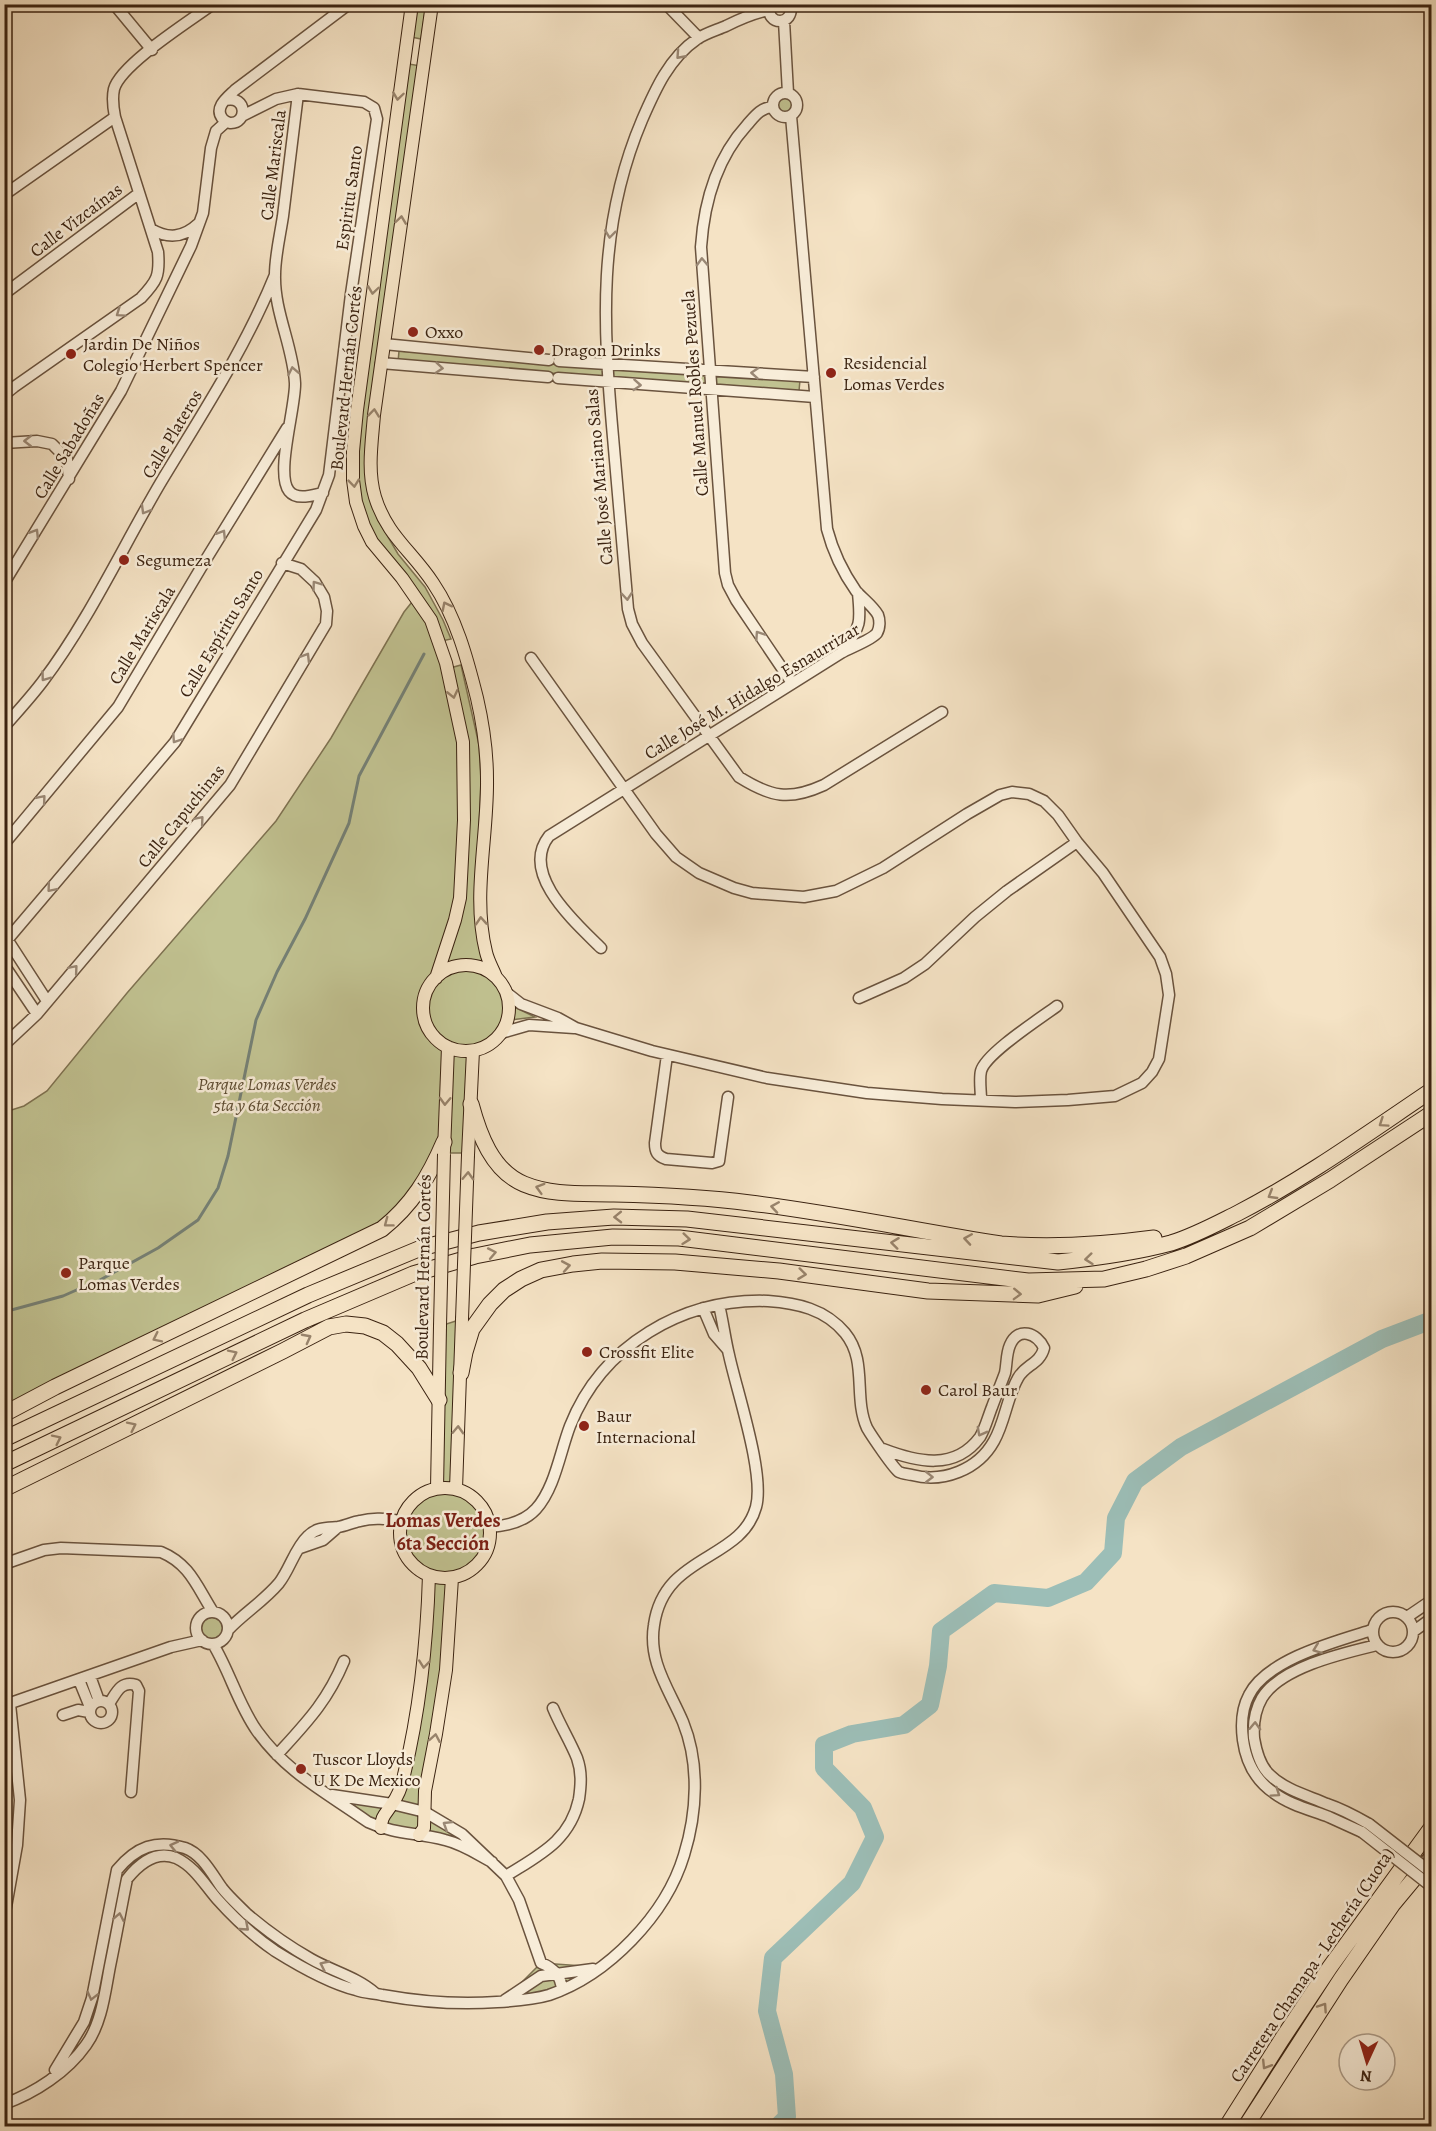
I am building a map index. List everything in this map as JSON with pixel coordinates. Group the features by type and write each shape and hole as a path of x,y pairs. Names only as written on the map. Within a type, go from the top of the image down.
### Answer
{"highway":[{"path":"4,1439 308,1294 421,1248 478,1233 547,1222 614,1217 687,1219 1058,1262 1134,1252 1173,1242 1213,1226 1266,1199 1431,1090"},
{"path":"471,1104 481,1138 496,1160 522,1183 546,1191 572,1194 672,1196 749,1203 1000,1245 1039,1247 1098,1245 1173,1235 1213,1226"},
{"path":"460,1373 472,1329 490,1304 504,1290 541,1270 602,1261 675,1262 779,1271 928,1291 1038,1295 1146,1269 1186,1256 1250,1228 1330,1180 1431,1113"},
{"path":"4,1414 382,1228 394,1219 414,1197 444,1148"},
{"path":"4,1464 305,1320 402,1278 475,1256 530,1245 613,1237 679,1238 1029,1281 1104,1279"},
{"path":"4,1489 329,1327 356,1325 383,1333 397,1344 419,1368 439,1400"},
{"name":"Carretera Chamapa - Lechería (Cuota)","path":"1227,2127 1318,1985 1382,1892 1431,1827"},
{"name":"Carretera Chamapa - Lechería (Cuota)","path":"1246,2127 1341,1979 1393,1904 1431,1857"}],"main road":[{"name":"Boulevard Hernán Cortés","path":"412,4 357,410 353,480 356,502 372,542 426,612 440,645 463,742 464,820 460,898 436,978"},
{"name":"Boulevard Hernán Cortés","path":"432,4 381,363 372,441 372,474 375,495 390,531 433,583 453,620 477,699 484,736 487,779 480,918 486,954 496,977"},
{"path":"406,39 427,42"},
{"path":"403,59 423,63"},
{"path":"440,645 460,639"},
{"path":"446,663 466,657"},
{"path":"471,965 480,967 496,977 507,993 509,1013 501,1034 494,1042 473,1051 460,1051 448,1047 432,1034 423,1016 425,995 436,978 452,968 471,965"},
{"name":"Boulevard Hernán Cortés","path":"437,1488 448,1047"},
{"path":"456,1489 473,1051"},
{"path":"437,1488 456,1489 473,1497 485,1510 490,1527 489,1545 482,1560 468,1572 452,1578 429,1575 415,1567 405,1554 400,1538 401,1521 406,1509 425,1492 437,1488"},
{"path":"381,1828 383,1815 402,1786 415,1730 423,1667 429,1575"},
{"path":"419,1835 424,1828 425,1791 446,1670 452,1578"}],"street":[{"path":"114,4 152,50"},
{"path":"4,396 141,298 160,271 158,252 115,117 112,104 115,87 125,71 213,4"},
{"path":"298,94 276,99 233,123 226,122 220,116 221,105 235,90 349,4"},
{"path":"666,4 699,38"},
{"path":"769,7 771,17 777,21 784,21 789,18 790,4"},
{"name":"Calle José Mariano Salas","path":"769,7 699,38 687,47 663,74 633,143 620,183 610,226 606,267 606,364 628,609 632,624 642,643 739,777 756,788 774,795 794,795 824,785 942,712"},
{"path":"784,21 788,93"},
{"path":"788,93 794,96 798,107 791,116 780,116 773,107 777,96 788,93"},
{"name":"Espiritu Santo","path":"298,94 364,102 374,108 377,119 351,294"},
{"name":"Calle Mariscala","path":"275,276 298,94"},
{"path":"226,100 231,99 241,104 243,116"},
{"name":"Calle Manuel Robles Pezuela","path":"773,107 766,107 756,114 726,154 707,200 701,247 723,553 728,585 792,683"},
{"name":"Calle José M. Hidalgo Esnaurrizar","path":"601,948 562,908 549,888 540,864 541,852 549,836 792,683 875,635 879,627 877,613 858,593 842,570 833,551 827,529 791,116"},
{"path":"4,195 115,117"},
{"name":"Calle Sabadoñas","path":"4,583 121,391 191,246 200,222 211,148 216,131 226,122"},
{"name":"Calle Vizcaínas","path":"4,294 138,194"},
{"path":"151,229 162,236 184,235 200,222"},
{"path":"275,276 278,309 295,382 294,407 287,428 284,480 288,490 293,494 302,497 323,493"},
{"name":"Calle Plateros","path":"4,727 43,682 68,644 225,378 259,316 275,276"},
{"name":"Calle Espíritu Santo","path":"6,937 175,741 316,510 329,475 351,294"},
{"path":"384,344 518,357 554,358 570,362 814,377"},
{"path":"517,375 518,357"},
{"path":"381,363 536,376 552,380 815,396"},
{"name":"Calle Mariscala","path":"4,844 118,707 287,428"},
{"path":"4,443 37,441 52,444 67,459 69,479"},
{"name":"Calle Capuchinas","path":"4,1045 37,1014 230,785 326,624 327,611 315,582 301,569 282,563"},
{"path":"841,653 857,633 860,612 858,593"},
{"path":"507,993 521,1004 558,1018 576,1028 667,1055 767,1078 867,1093 981,1100 1068,1100 1115,1096 1142,1083 1152,1072 1159,1059 1169,995 1166,974 1160,957 1104,873 1044,801 1029,794 1012,792 1000,795 883,868 836,891 804,897 752,893 734,888 699,873 676,857 656,834 531,658"},
{"path":"859,998 904,978 925,964 975,917 1007,891 1077,843"},
{"path":"6,937 47,1001"},
{"path":"4,965 37,1014"},
{"path":"981,1100 981,1071 986,1063 1008,1042 1057,1006"},
{"path":"541,1025 543,1013"},
{"path":"501,1034 518,1027 541,1025 554,1028 576,1028"},
{"path":"667,1055 655,1143 655,1150 659,1156 666,1159 712,1163 719,1161 728,1097"},
{"path":"490,1527 518,1521 536,1509 548,1489 580,1405 609,1364 648,1332 671,1319 703,1308 758,1301 805,1306 837,1324 853,1344 860,1369 863,1415 867,1428 883,1449 890,1463 899,1472 924,1478 945,1477 961,1472 979,1460 994,1442 1019,1376 1042,1357 1044,1348 1041,1340 1035,1335 1025,1334 1010,1344 1005,1372 981,1436 957,1457 944,1461 924,1462 883,1449"},
{"path":"4,2104 30,2094 49,2081 84,2022 92,1998 117,1870 125,1860 143,1847 166,1843 188,1849 204,1862 223,1890 247,1914 278,1938 312,1960 367,1986 375,1993 413,2000 447,2003 502,2002 541,1997 562,1990 621,1951 657,1911 673,1882 683,1857 692,1824 695,1791 692,1757 683,1723 662,1681 653,1654 653,1625 661,1596 676,1578 726,1546 744,1530 756,1508 758,1484 754,1456 718,1305"},
{"path":"703,1308 714,1334 727,1350"},
{"path":"213,1644 220,1642 242,1615 264,1599 279,1583 300,1548 323,1540 338,1527 362,1520 379,1518 401,1521"},
{"path":"4,1563 44,1550 61,1548 147,1550 173,1557 188,1569 199,1590 228,1623 226,1665"},
{"path":"199,1590 202,1616 197,1625 199,1635 213,1644 226,1665 243,1707 257,1731 293,1771 368,1822 381,1828 395,1833 419,1835 460,1844 492,1862"},
{"path":"1407,1617 1431,1600"},
{"path":"1397,1612 1407,1617 1414,1631 1410,1644 1400,1651 1388,1652 1377,1645 1372,1630 1376,1619 1385,1613 1397,1612"},
{"path":"202,1616 242,1615"},
{"path":"1414,1631 1431,1618"},
{"path":"1372,1630 1293,1659 1255,1685 1249,1695 1242,1727 1245,1753 1249,1766 1257,1778 1274,1793 1366,1828 1431,1887"},
{"path":"4,1918 17,1845 20,1800 7,1704 171,1647 199,1635"},
{"path":"1377,1645 1311,1664 1272,1685 1262,1698 1255,1714 1255,1744 1269,1775 1366,1828 1431,1873"},
{"path":"277,1755 316,1713 335,1682 344,1661"},
{"path":"84,1678 97,1706"},
{"path":"63,1715 97,1706 121,1686 129,1683 136,1685 140,1691 131,1792"},
{"path":"506,1876 547,1850 565,1833 576,1810 582,1783 577,1758 553,1708"},
{"path":"329,1794 425,1812 462,1834 506,1876 519,1900 541,1963"},
{"path":"541,1963 549,1966 557,1974 562,1990"},
{"path":"541,1963 535,1971 533,1981 541,1997"},
{"path":"502,2002 541,1976 599,1967"}],"green space":[{"path":"415,5 426,5 421,39 411,37"},
{"path":"403,63 421,66 369,415 377,518 398,554 425,587 443,620 451,639 442,641 375,543 358,502 354,451"},
{"path":"785,98 790,100 792,105 790,110 785,112 780,110 778,105 780,100"},
{"path":"399,351 800,380 799,391 398,362"},
{"name":"Parque Lomas Verdes 5ta y 6ta Sección","path":"416,597 450,668 461,665 479,745 481,780 477,876 493,974 481,967 462,964 442,970 459,898 436,969 424,990 421,1007 428,1030 446,1046 443,1142 394,1218 5,1414 5,1112 24,1106 47,1091 127,993 276,821 331,738 404,612"},
{"path":"467,968 487,975 495,983 504,1002 535,1017 502,1021 484,1042 465,1047 447,1042 434,1028 426,1011 427,992 440,977"},
{"path":"447,1047 459,1051 471,1051 465,1153 449,1153"},
{"path":"462,1319 456,1488 437,1487 440,1326"},
{"path":"445,1490 461,1494 475,1503 484,1517 488,1533 484,1549 475,1563 461,1572 445,1576 429,1572 415,1563 406,1549 402,1533 406,1517 415,1503 429,1494"},
{"path":"430,1576 452,1579 425,1811 462,1834 460,1844 395,1833 329,1794 393,1804 402,1786"},
{"path":"212,1612 223,1617 228,1628 223,1639 212,1644 201,1639 196,1628 201,1617"},
{"path":"541,1963 599,1967 562,1990 502,2002"}],"waterway":[{"path":"100,1280 158,1248 198,1220 218,1188 228,1156 256,1020 349,823 359,776 424,654"},
{"path":"4,1312 63,1296 90,1284"},
{"path":"778,2126 787,2117 784,2074 767,2011 773,1958 852,1883 875,1837 863,1808 824,1768 824,1745 852,1734 904,1725 930,1705 938,1666 941,1631 994,1593 1048,1598 1086,1582 1113,1553 1116,1518 1135,1481 1181,1447 1382,1339 1432,1320"}],"place":[{"name":"Oxxo","path":"413,332"},
{"name":"Dragon Drinks","path":"539,350"},
{"name":"Jardin De Niños Colegio Herbert Spencer","path":"71,354"},
{"name":"Residencial Lomas Verdes","path":"831,373"},
{"name":"Segumeza","path":"124,560"},
{"name":"Parque Lomas Verdes","path":"66,1273"},
{"name":"Crossfit Elite","path":"587,1352"},
{"name":"Carol Baur","path":"926,1390"},
{"name":"Baur Internacional","path":"584,1426"},
{"name":"Tuscor Lloyds U K De Mexico","path":"301,1769"}],"district":[{"name":"Lomas Verdes 6ta Sección","path":"443,1532"}]}
